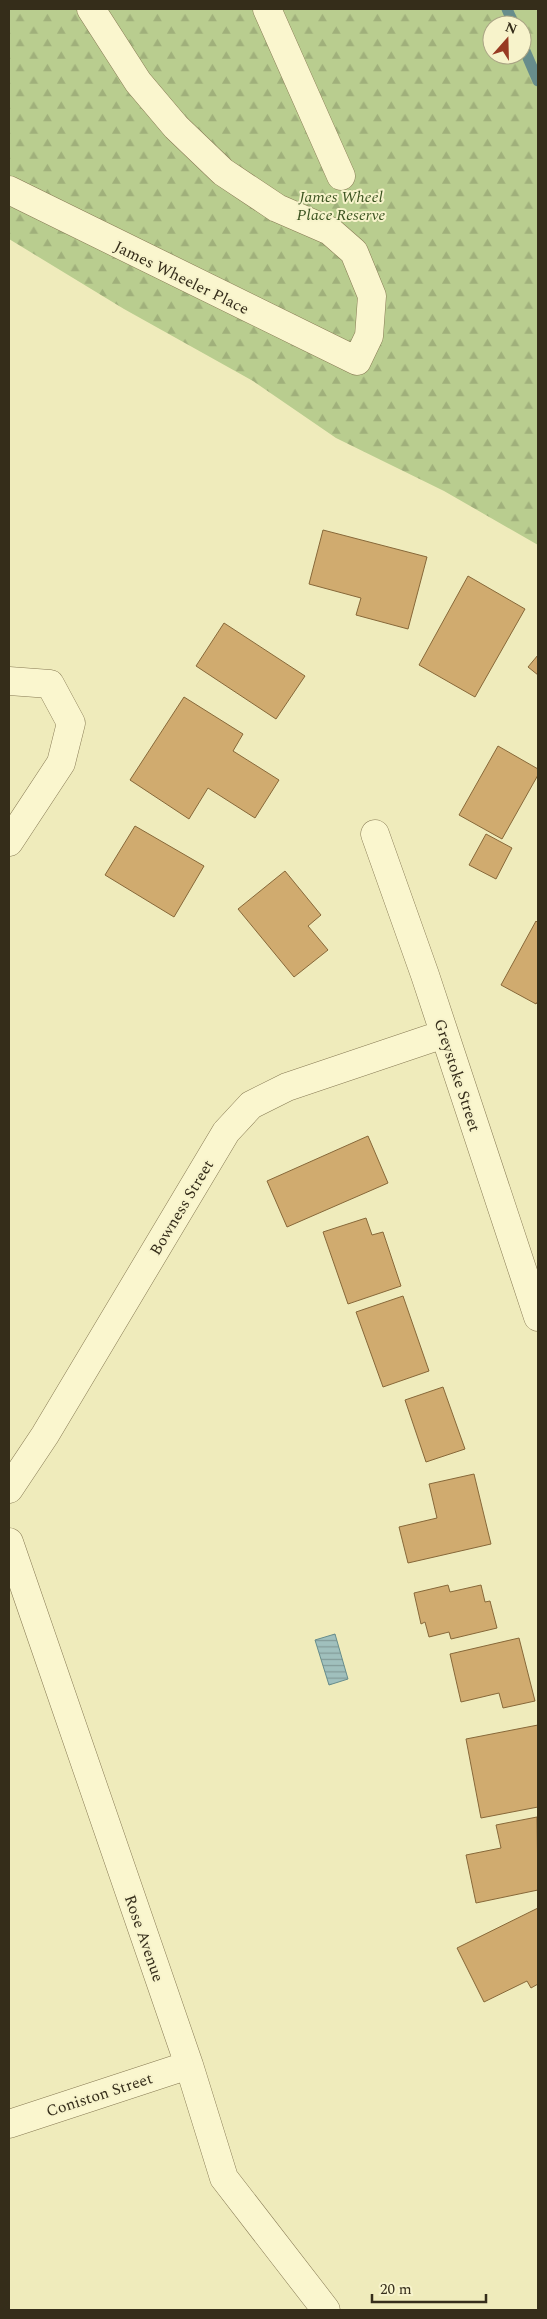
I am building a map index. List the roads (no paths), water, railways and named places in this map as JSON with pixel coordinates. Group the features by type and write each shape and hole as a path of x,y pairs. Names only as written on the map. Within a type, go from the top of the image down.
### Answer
{"street":[{"name":"James Wheeler Place","path":"9,190 357,361 369,336 372,296 354,252 330,231 277,208 223,172 176,127 138,82 91,9"},
{"path":"267,9 341,176"},
{"path":"9,681 50,684 71,723 61,763 9,842"},
{"name":"Greystoke Street","path":"375,834 538,1317"},
{"name":"Bowness Street","path":"9,1490 45,1435 226,1132 251,1104 287,1087 444,1034"},
{"name":"Rose Avenue","path":"9,1542 188,2065 224,2178 326,2310"},
{"name":"Coniston Street","path":"9,2124 188,2065"}],"water":[{"path":"335,1634 348,1679 329,1685 315,1640"}],"waterway":[{"path":"507,9 510,15"},
{"path":"531,65 538,81"}],"park label":[{"name":"James Wheel Place Reserve","path":"341,205"}]}
